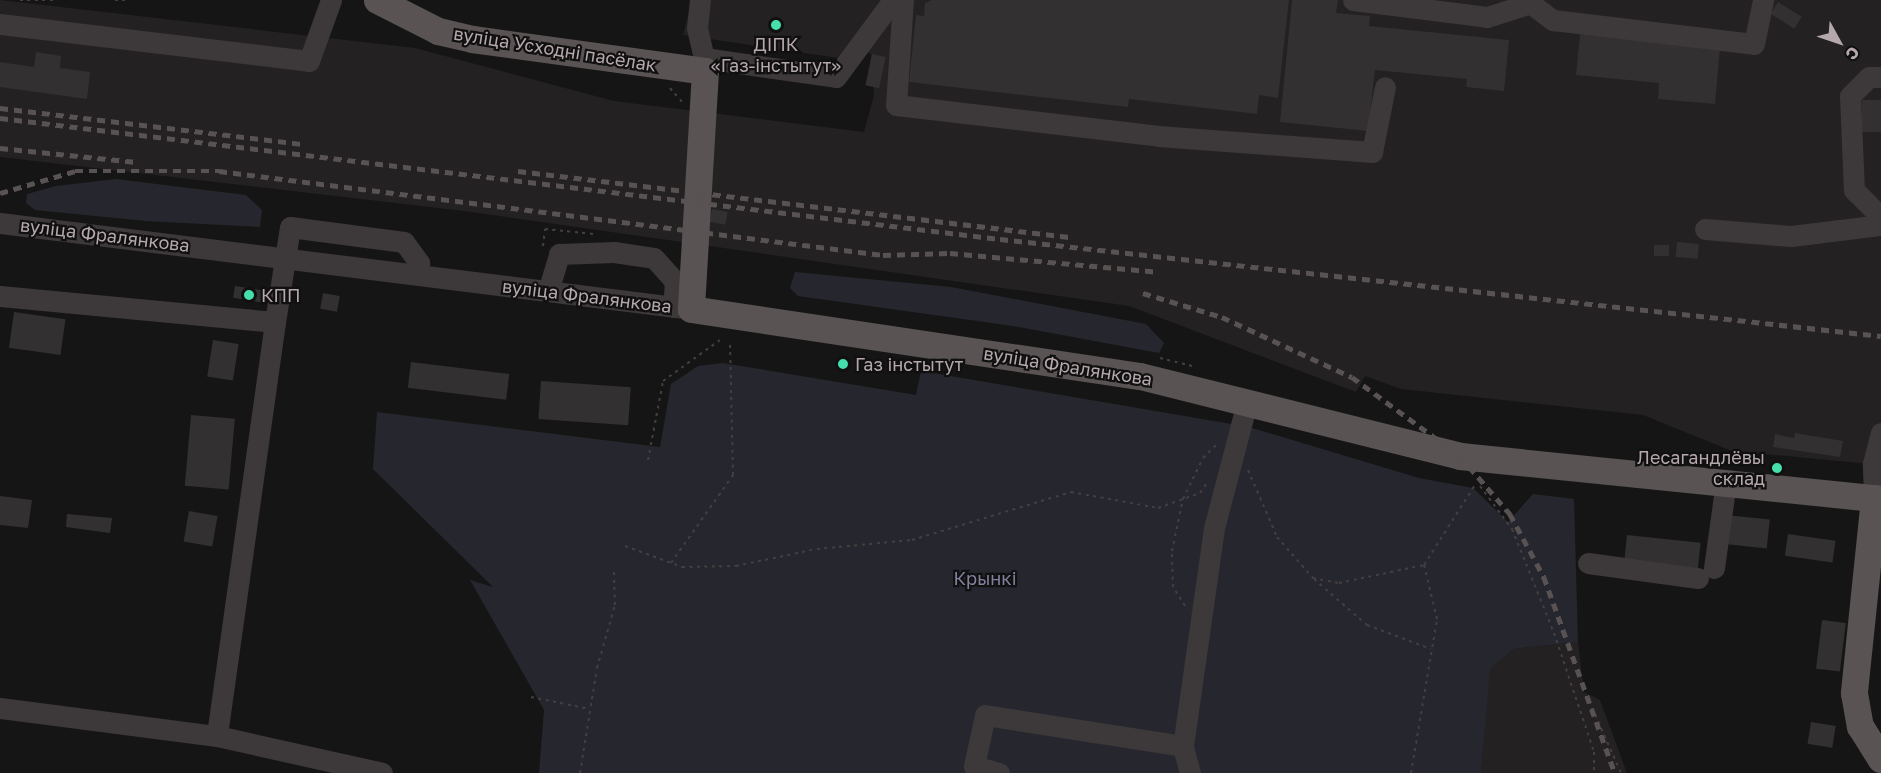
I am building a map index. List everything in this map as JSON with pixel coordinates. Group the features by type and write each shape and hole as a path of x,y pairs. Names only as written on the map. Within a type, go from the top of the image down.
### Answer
{"main road":[{"name":"вуліца Усходні пасёлак","path":"377,0 438,31 472,39 664,66 704,65"},
{"path":"682,308 704,65"},
{"name":"вуліца Фралянкова","path":"682,308 1128,374 1244,412 1460,456 1878,498"},
{"path":"1878,498 1854,693 1860,726 1881,759"}],"street":[{"path":"0,24 309,61 331,0"},
{"path":"700,0 697,28 704,65 836,77 893,0"},
{"path":"903,0 896,105 1159,136 1372,152 1385,87"},
{"path":"1353,0 1487,17 1527,2 1553,20 1754,44 1763,0"},
{"path":"1881,77 1869,76 1850,96 1854,190 1881,217"},
{"name":"вуліца Фралянкова","path":"0,223 285,256 682,308"},
{"path":"1705,229 1791,236 1881,225"},
{"path":"217,736 290,227 404,242 419,263 418,274"},
{"path":"548,291 559,254 614,252 654,258 675,281 682,308"},
{"path":"0,296 276,322"},
{"path":"1190,773 1184,746 1214,528 1244,412"},
{"path":"1878,498 1873,464 1881,433"},
{"path":"1588,563 1706,573 1726,482"},
{"path":"0,708 217,736 382,773"},
{"path":"999,773 974,766 985,715 1184,746"}],"path":[{"path":"20,0 56,0"},
{"path":"115,0 125,0"},
{"path":"664,66 663,79 689,111"},
{"path":"648,460 663,381 720,340"},
{"path":"671,563 733,475 730,340"},
{"path":"1200,629 1173,587 1172,551 1183,499 1203,458 1244,412"},
{"path":"1236,444 1277,537 1313,578 1367,625 1431,649"},
{"path":"625,546 671,563 736,566 817,549 912,540 1071,492 1158,508 1200,492 1212,476"},
{"path":"1313,578 1339,583 1424,565 1476,484"},
{"path":"1480,486 1512,529 1554,633 1594,752 1594,773"},
{"path":"1411,773 1437,619 1424,565"},
{"path":"580,773 590,709 615,605 614,572"},
{"path":"531,697 590,709"},
{"path":"1589,701 1621,773"}],"shaded area":[{"path":"0,0 415,48 614,101 864,132 874,95 871,54 851,45 838,58 683,35 692,0 1881,0 1881,465 1732,451 1643,415 1401,389 1365,376 1356,392 1129,306 464,211 0,157"},
{"path":"1578,642 1584,692 1600,700 1627,773 1481,773 1489,669 1513,649"}],"green space":[{"path":"116,179 246,195 262,210 260,227 146,221 35,210 26,203 27,194 56,186"},
{"path":"795,272 951,287 1146,324 1164,343 1159,353 1013,326 798,296 790,288"},
{"name":"Крынкі","path":"723,363 916,395 921,371 1249,427 1419,478 1473,488 1508,522 1533,494 1574,499 1578,642 1513,649 1490,669 1481,773 539,773 544,710 470,580 493,587 373,469 377,412 660,447 671,384 698,366"}],"building":[{"path":"932,0 1289,0 1278,98 1259,95 1257,114 1129,99 1128,107 909,82 916,15 924,16 925,3"},
{"path":"1292,0 1338,0 1336,13 1370,16 1369,26 1509,40 1504,91 1466,87 1467,79 1375,70 1368,131 1280,122"},
{"path":"1778,2 1802,17 1794,29 1771,14"},
{"path":"1580,34 1720,48 1715,104 1658,99 1659,83 1576,75"},
{"path":"36,52 61,56 60,68 90,72 87,99 0,87 0,62 34,67"},
{"path":"872,54 886,57 879,88 865,85"},
{"path":"1862,100 1881,100 1881,132 1862,132"},
{"path":"712,209 728,212 725,225 710,222"},
{"path":"1677,242 1699,244 1698,259 1676,257"},
{"path":"1654,245 1669,245 1669,256 1654,256"},
{"name":"КПП","path":"235,286 265,291 263,303 233,298"},
{"path":"323,293 340,296 337,312 320,309"},
{"path":"14,312 65,319 60,355 9,348"},
{"path":"213,340 239,344 233,381 207,377"},
{"path":"411,362 509,374 506,400 408,388"},
{"path":"541,381 631,387 628,425 538,419"},
{"path":"191,415 235,419 229,490 185,486"},
{"path":"1795,433 1843,441 1840,457 1773,447 1775,434 1794,438"},
{"path":"0,496 32,500 28,528 0,525"},
{"path":"189,511 218,516 212,547 184,542"},
{"path":"67,514 112,518 110,533 66,527"},
{"path":"1726,515 1770,520 1767,548 1723,544"},
{"path":"1788,534 1836,541 1832,562 1785,556"},
{"path":"1627,535 1701,543 1698,570 1624,562"},
{"path":"1822,620 1846,623 1840,672 1816,669"},
{"path":"1811,722 1836,726 1832,748 1808,744"}],"railway":[{"path":"0,108 301,144"},
{"path":"0,118 1000,239 1881,336"},
{"path":"0,148 136,162"},
{"path":"0,193 75,171 219,171 883,255 950,253 1157,272"},
{"path":"518,171 1069,237"},
{"path":"1143,293 1222,317 1352,377 1460,456 1510,514 1544,577 1615,773"}],"place":[{"name":"ДІПК «Газ-інстытут»","path":"776,25"},
{"name":"КПП","path":"249,295"},
{"name":"Газ інстытут","path":"843,364"},
{"name":"Лесагандлёвы склад","path":"1777,468"}]}
